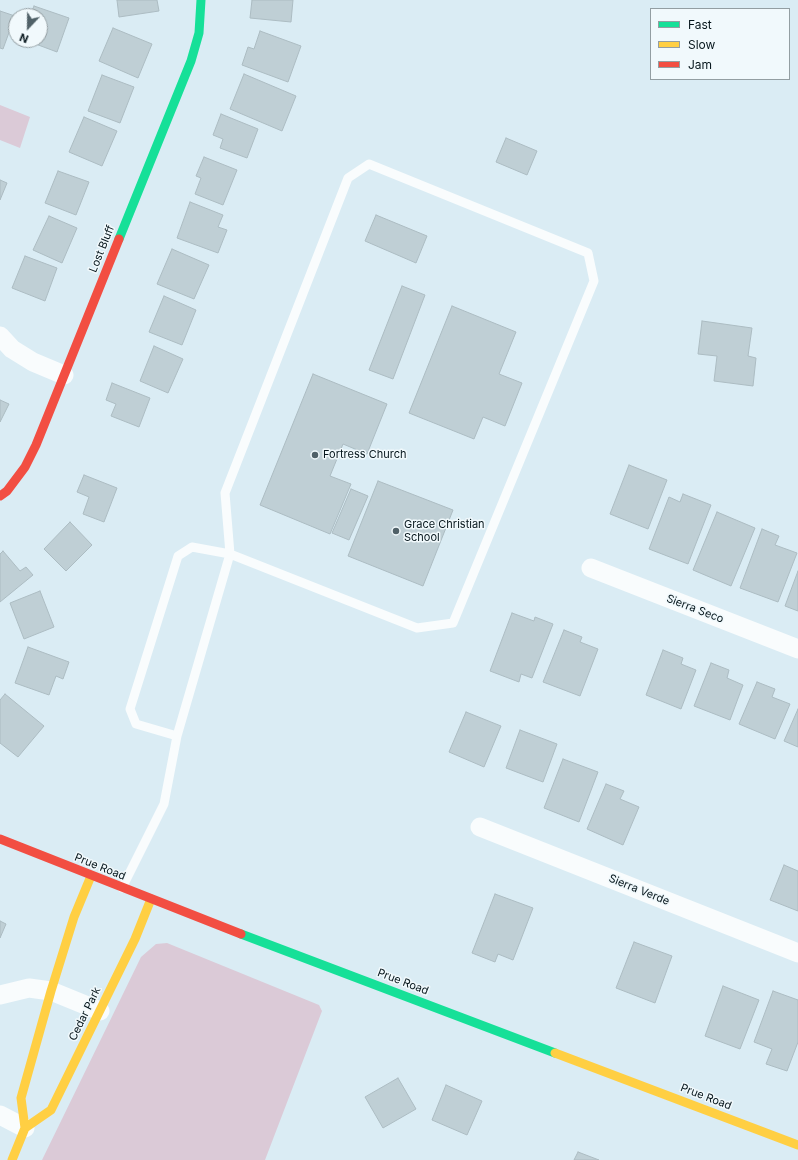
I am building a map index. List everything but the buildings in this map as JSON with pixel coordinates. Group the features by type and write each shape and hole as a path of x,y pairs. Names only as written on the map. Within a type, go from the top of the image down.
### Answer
{"street":[{"name":"Lost Bluff","path":"0,496 6,491 25,467 36,445 191,61 199,33 201,0"},
{"path":"0,336 12,349 33,362 64,375"},
{"name":"Sierra Seco","path":"591,568 798,649"},
{"name":"Sierra Verde","path":"480,827 798,953"},
{"name":"Prue Road","path":"0,839 151,900 798,1145"},
{"path":"12,1160 25,1128 21,1098 74,918 91,876"},
{"name":"Cedar Park","path":"25,1128 52,1110 135,939 151,900"},
{"path":"0,995 29,988 51,992 100,1011"},
{"path":"0,1115 25,1128"}],"lane":[{"path":"122,888 164,804 177,736 230,554 225,493 348,178 369,164 588,252 594,281 453,624 417,628 230,554 192,547 178,556 130,709 136,724 177,736"}],"shaded area":[{"path":"0,105 30,117 20,148 0,140"},
{"path":"167,943 319,1005 322,1011 265,1160 42,1160 141,957 156,944"}],"traffic: fast":[{"path":"119,239 191,61 199,33 201,0"},
{"path":"241,934 555,1053"}],"traffic: slow":[{"path":"12,1160 25,1128 21,1098 51,991 74,917 91,876"},
{"path":"25,1128 51,1110 135,939 151,899"},
{"path":"555,1053 798,1145"}],"traffic: jam":[{"path":"0,496 7,491 25,467 36,445 119,239"},
{"path":"0,839 241,934"}],"place":[{"name":"Fortress Church","path":"315,455"},
{"name":"Grace Christian School","path":"396,531"}]}
